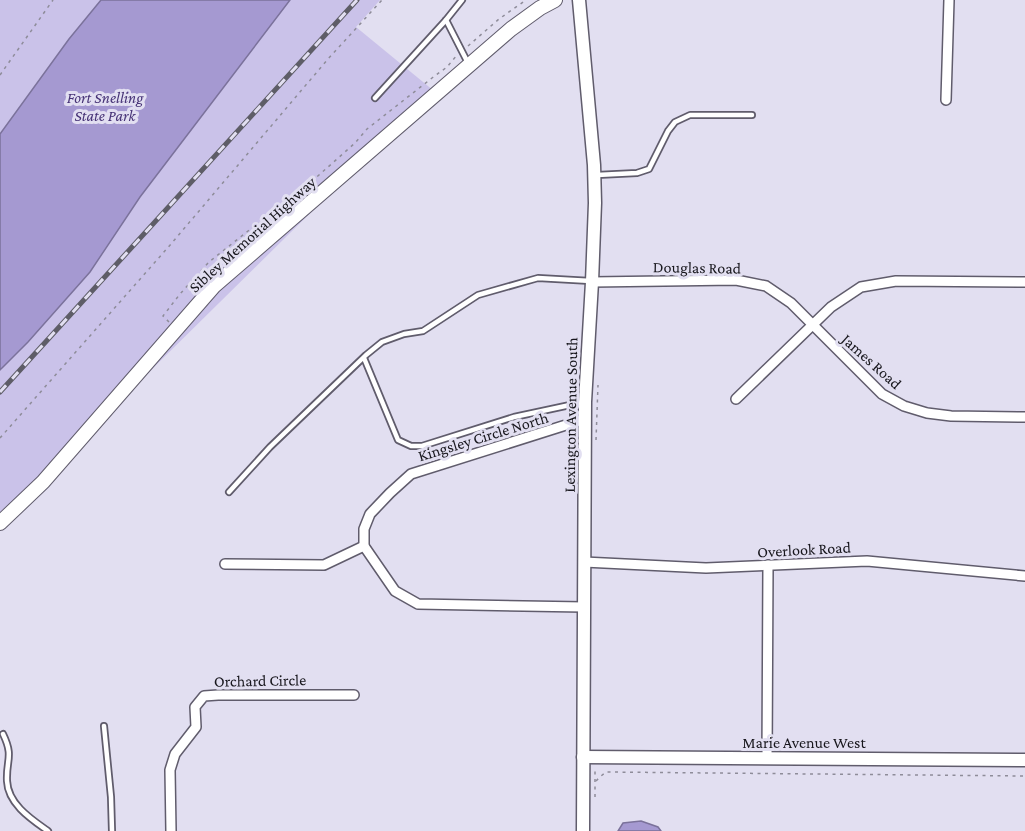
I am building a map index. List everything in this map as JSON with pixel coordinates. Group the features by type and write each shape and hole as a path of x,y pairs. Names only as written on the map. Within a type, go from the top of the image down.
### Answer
{"main road":[{"name":"Sibley Memorial Highway","path":"0,523 43,482 214,286 511,29 555,0"}],"street":[{"name":"Lexington Avenue South","path":"579,0 594,176 592,282 585,402 583,831"},
{"path":"946,100 949,0"},
{"name":"Douglas Road","path":"592,282 736,280 766,286 791,303 812,325"},
{"path":"736,399 831,307 861,287 896,281 1025,282"},
{"name":"James Road","path":"812,325 882,394 904,406 927,413 951,416 1025,417"},
{"name":"Kingsley Circle North","path":"364,546 364,529 370,514 411,474 585,419"},
{"path":"225,564 324,565 364,546 395,591 418,604 584,607"},
{"name":"Overlook Road","path":"584,562 706,568 867,561 1025,576"},
{"path":"767,759 768,566"},
{"name":"Orchard Circle","path":"171,831 170,770 175,754 196,727 195,707 204,696 354,695"},
{"name":"Marie Avenue West","path":"583,757 1025,760"}],"lane":[{"path":"375,98 462,0"},
{"path":"446,20 469,65"},
{"path":"594,176 637,173 649,169 668,131 675,122 690,115 752,115"},
{"path":"229,492 270,447 382,342 404,334 423,331 478,295 538,278 592,282"},
{"path":"364,357 398,440 411,446 422,446 514,417 585,402"},
{"path":"104,726 112,831"},
{"path":"3,734 9,746 7,782 12,800 29,818 48,831"}],"path":[{"path":"0,75 52,0"},
{"path":"0,438 328,59 382,0"},
{"path":"163,316 209,262 316,178 367,129 447,67 499,19 526,0"},
{"path":"595,781 606,772 1025,776"}],"green space":[{"name":"Fort Snelling State Park","path":"0,0 380,0 356,27 434,91 0,519"}],"shaded area":[{"path":"101,0 290,0 140,197 90,272 0,370 0,134 69,39"},
{"path":"641,821 658,827 661,831 618,831 623,823"}],"railway":[{"path":"0,392 357,0"}]}
